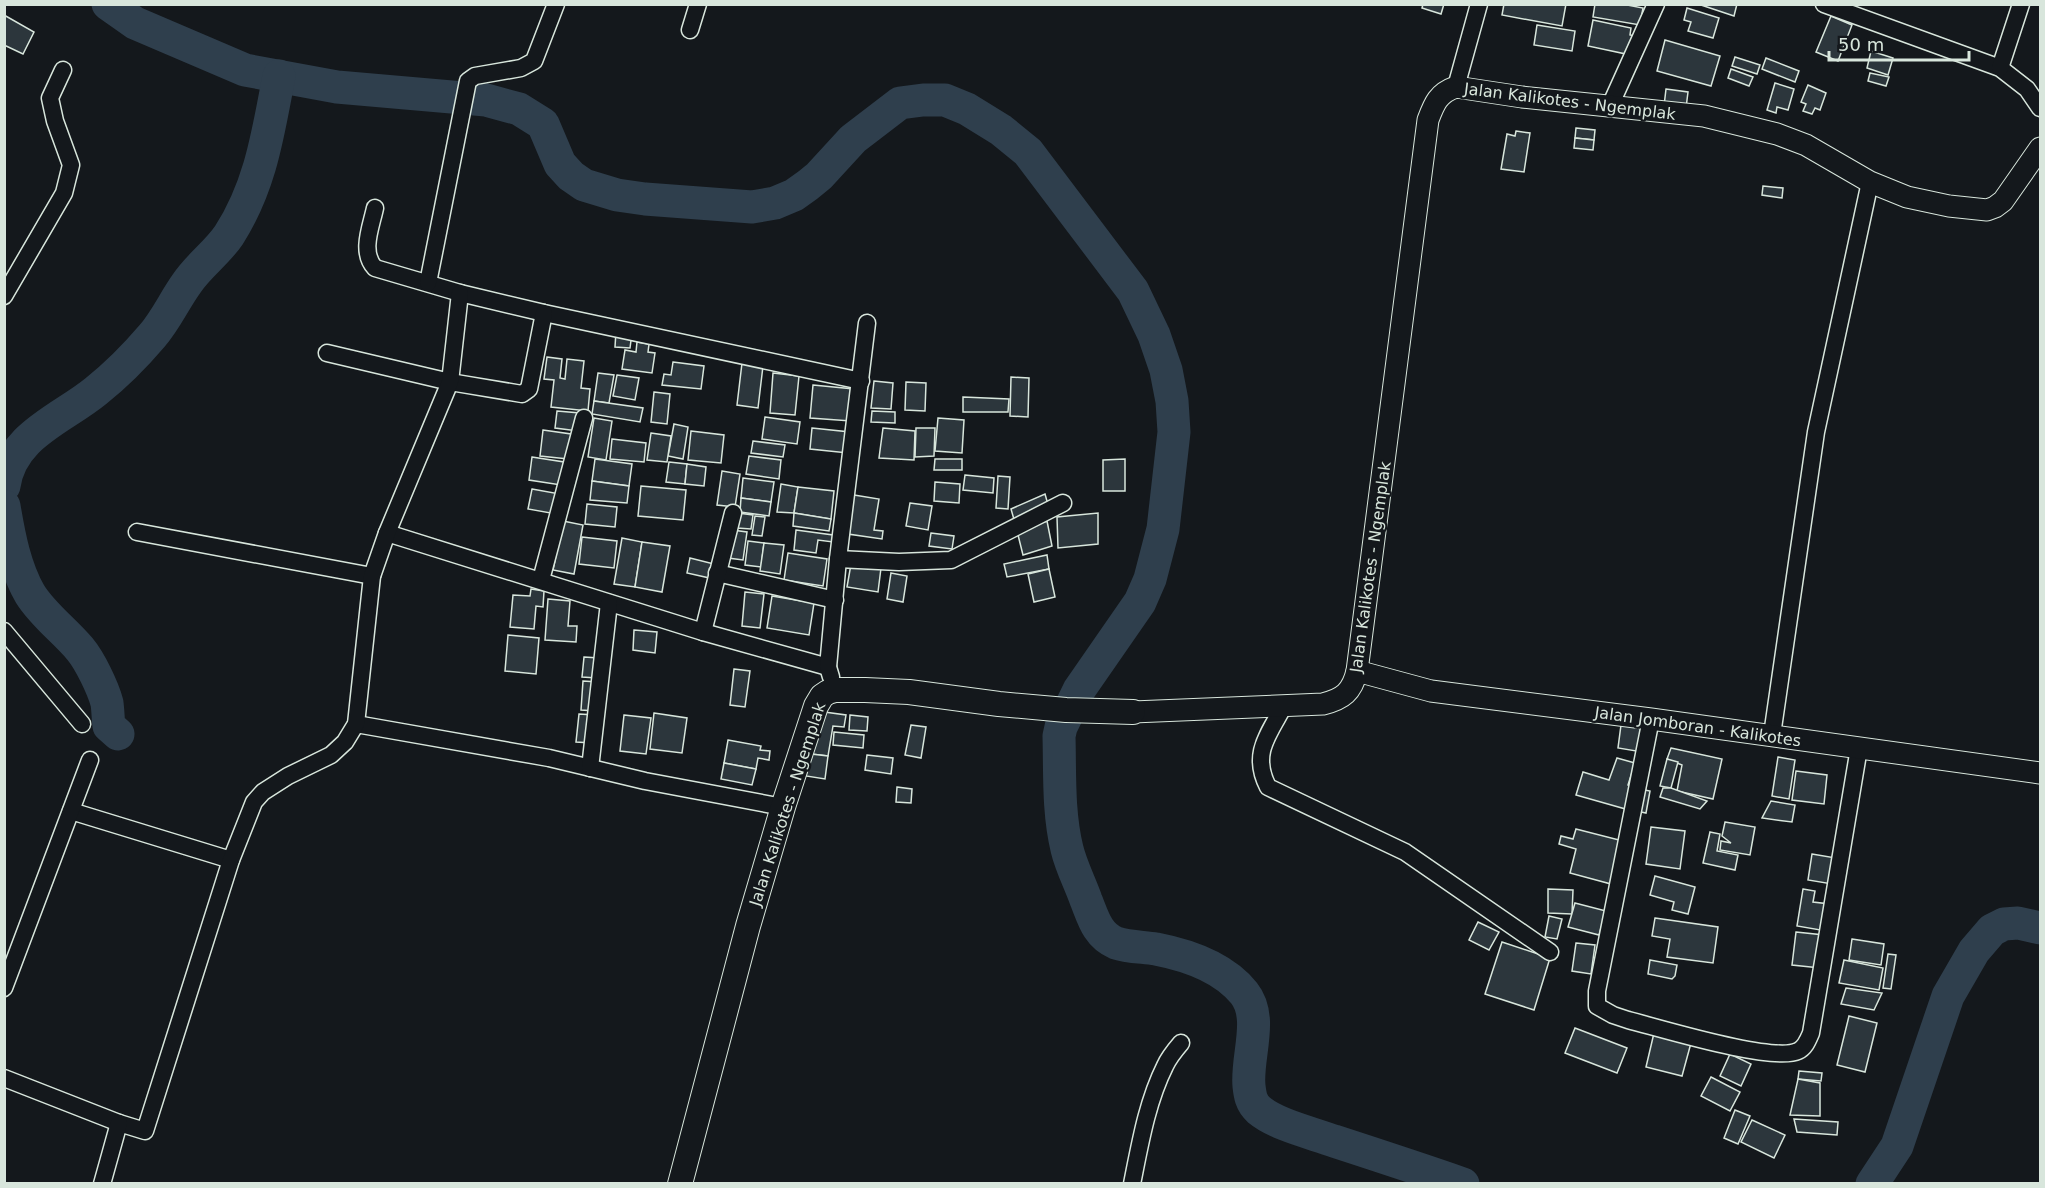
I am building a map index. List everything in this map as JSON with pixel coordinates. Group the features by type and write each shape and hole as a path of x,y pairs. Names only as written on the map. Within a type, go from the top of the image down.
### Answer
{"main road":[{"name":"Jalan Kalikotes - Ngemplak","path":"680,1184 748,926 783,807 816,706 822,696 836,690 909,692 1066,710 1133,711"}],"street":[{"path":"428,283 468,81 475,76 513,71 534,61 556,4"},
{"path":"690,30 698,4"},
{"path":"1456,87 1479,4"},
{"path":"1610,106 1656,4"},
{"path":"1824,4 2000,68 2027,88 2040,108"},
{"path":"2000,68 2020,4"},
{"path":"4,296 64,193 71,165 55,121 50,98 63,70"},
{"name":"Jalan Kalikotes - Ngemplak","path":"1133,711 1323,704 1337,700 1352,688 1357,672 1428,120 1440,95 1456,87 1522,97 1704,116 1777,134 1806,145 1870,182 1907,197 1929,203 1987,210 2003,201 2040,148"},
{"path":"1772,735 1816,432 1870,182"},
{"path":"375,208 367,247 369,262 375,268 460,293 544,313 861,381"},
{"path":"4,1078 145,1131 231,860 254,802 288,776 331,755 345,742 356,724 372,576 387,533 450,382 460,293"},
{"path":"327,353 450,382 518,395 526,392 530,384 544,313"},
{"path":"836,690 828,667 838,559 867,323"},
{"path":"541,580 584,418"},
{"path":"838,559 899,562 951,560 1063,503"},
{"path":"703,632 733,513"},
{"path":"137,532 372,576"},
{"path":"387,533 703,632 828,667"},
{"path":"717,573 835,600"},
{"path":"590,768 609,603"},
{"path":"4,631 82,724"},
{"name":"Jalan Jomboran - Kalikotes","path":"1357,672 1431,692 1772,735 2040,773"},
{"path":"1284,706 1262,746 1260,766 1268,787 1405,852 1550,952"},
{"path":"1651,719 1597,991 1597,1006 1628,1020 1752,1051 1782,1055 1797,1052 1803,1048 1811,1033 1859,748"},
{"path":"356,724 549,758 645,781 783,807"},
{"path":"4,988 90,760"},
{"path":"71,811 231,860"},
{"path":"1132,1184 1143,1129 1154,1092 1165,1064 1181,1043"},
{"path":"102,1184 119,1123"}],"building":[{"path":"1423,4 1444,4 1441,14 1422,8"},
{"path":"1504,4 1566,4 1562,26 1502,15"},
{"path":"1595,4 1622,4 1643,8 1640,25 1593,17"},
{"path":"1698,4 1737,4 1734,16"},
{"path":"1687,8 1719,18 1713,38 1688,31 1691,22 1684,20"},
{"path":"4,15 34,32 23,54 4,45"},
{"path":"1831,16 1852,25 1838,61 1816,52"},
{"path":"1593,20 1631,28 1630,35 1636,36 1634,47 1628,47 1626,54 1588,46"},
{"path":"1537,25 1575,31 1572,51 1534,45"},
{"path":"1665,40 1720,56 1711,86 1657,71"},
{"path":"1871,51 1893,58 1888,75 1867,68"},
{"path":"1735,57 1760,65 1757,74 1732,66"},
{"path":"1766,58 1799,71 1795,82 1762,69"},
{"path":"1731,69 1753,77 1749,86 1728,78"},
{"path":"1870,73 1889,77 1886,86 1868,81"},
{"path":"1775,83 1794,89 1788,110 1777,107 1776,113 1767,110"},
{"path":"1808,85 1826,93 1820,110 1815,108 1812,114 1803,111 1806,104 1801,102"},
{"path":"1666,89 1688,92 1686,108 1664,106"},
{"path":"1576,128 1595,130 1594,140 1575,138"},
{"path":"1516,131 1530,133 1524,172 1501,169 1507,134 1515,136"},
{"path":"1575,138 1594,140 1593,150 1574,148"},
{"path":"1763,186 1783,188 1782,198 1762,195"},
{"path":"616,331 632,333 630,348 615,347"},
{"path":"637,342 649,344 648,352 655,353 652,373 622,369 625,350 636,352"},
{"path":"547,357 562,359 560,378 565,379 567,359 584,361 581,388 590,389 588,411 551,407 554,380 544,379"},
{"path":"673,362 704,366 701,389 662,385 664,374 671,375"},
{"path":"742,363 763,366 758,408 737,405"},
{"path":"598,373 614,375 609,403 594,401"},
{"path":"773,373 799,376 795,415 770,413"},
{"path":"617,375 639,378 635,400 613,396"},
{"path":"1011,377 1029,378 1028,417 1010,416"},
{"path":"874,381 893,383 891,409 871,408"},
{"path":"906,382 926,383 925,411 905,410"},
{"path":"813,385 854,389 851,421 810,418"},
{"path":"654,392 670,394 667,424 651,422"},
{"path":"963,397 1009,399 1008,412 963,412"},
{"path":"594,401 643,408 640,422 592,414"},
{"path":"557,411 580,413 578,431 555,428"},
{"path":"872,411 895,412 895,423 871,422"},
{"path":"765,417 800,422 797,444 762,439"},
{"path":"594,418 612,421 606,460 588,457"},
{"path":"938,418 964,420 962,453 935,451"},
{"path":"674,424 688,427 683,459 668,456"},
{"path":"812,428 850,432 848,453 810,449"},
{"path":"883,428 915,431 914,460 879,458"},
{"path":"916,428 935,428 934,456 915,457"},
{"path":"543,430 571,434 568,459 540,456"},
{"path":"691,431 724,435 721,463 688,460"},
{"path":"651,433 671,436 667,462 647,460"},
{"path":"612,439 646,443 644,462 610,459"},
{"path":"753,441 785,445 783,457 751,453"},
{"path":"749,456 781,460 779,479 746,474"},
{"path":"532,457 564,462 561,485 529,480"},
{"path":"595,459 632,464 629,486 592,481"},
{"path":"935,459 962,459 962,470 934,470"},
{"path":"1125,459 1125,491 1103,491 1103,460"},
{"path":"669,462 687,464 685,484 666,482"},
{"path":"687,464 706,467 704,486 685,484"},
{"path":"722,471 740,474 735,507 717,505"},
{"path":"965,475 994,478 993,493 963,490"},
{"path":"998,476 1010,477 1008,509 996,508"},
{"path":"743,478 774,482 771,502 741,498"},
{"path":"592,481 629,486 627,503 590,500"},
{"path":"935,482 960,484 959,503 934,501"},
{"path":"781,484 798,487 794,513 777,512"},
{"path":"641,486 686,490 683,520 638,516"},
{"path":"798,487 834,491 831,519 794,513"},
{"path":"532,489 560,494 556,514 528,509"},
{"path":"1045,494 1049,508 1015,523 1011,509"},
{"path":"854,495 879,499 874,530 883,531 882,539 848,534"},
{"path":"741,498 771,502 769,516 740,512"},
{"path":"910,503 932,506 928,530 906,526"},
{"path":"587,504 617,507 615,527 585,524"},
{"path":"738,513 753,515 751,529 737,528"},
{"path":"794,513 831,519 829,531 793,526"},
{"path":"1098,513 1098,544 1058,548 1057,517"},
{"path":"755,516 765,517 762,536 752,535"},
{"path":"563,521 583,525 574,574 553,570"},
{"path":"1047,521 1052,546 1023,555 1017,531"},
{"path":"732,530 747,532 743,560 728,558"},
{"path":"796,530 833,535 833,542 818,540 816,553 794,550"},
{"path":"931,533 954,536 952,549 929,546"},
{"path":"582,537 617,541 614,568 579,564"},
{"path":"622,538 642,542 635,587 614,584"},
{"path":"748,541 764,543 761,567 745,565"},
{"path":"642,542 670,546 662,592 635,587"},
{"path":"764,543 784,545 780,574 760,571"},
{"path":"788,553 827,559 823,586 784,580"},
{"path":"1047,555 1049,569 1007,577 1004,564"},
{"path":"690,558 718,565 714,579 687,573"},
{"path":"851,564 881,568 878,592 847,587"},
{"path":"1049,569 1055,597 1034,602 1028,574"},
{"path":"891,573 907,576 903,602 887,599"},
{"path":"531,589 544,591 543,607 536,606 534,629 510,627 513,595 530,596"},
{"path":"745,592 764,594 760,628 742,626"},
{"path":"772,596 814,603 809,635 767,628"},
{"path":"548,599 570,601 568,626 577,626 576,642 545,640"},
{"path":"634,630 657,632 655,653 633,650"},
{"path":"508,635 539,638 536,674 505,671"},
{"path":"584,657 599,658 597,678 582,677"},
{"path":"734,669 750,671 745,707 730,705"},
{"path":"583,681 598,682 596,711 581,710"},
{"path":"817,711 846,715 844,727 833,726 828,756 811,754"},
{"path":"654,713 687,718 682,753 650,749"},
{"path":"579,714 595,715 592,743 576,742"},
{"path":"624,715 651,718 646,754 620,751"},
{"path":"850,715 868,717 867,731 849,730"},
{"path":"911,725 926,727 921,758 905,755"},
{"path":"1621,725 1645,728 1642,752 1618,748"},
{"path":"834,732 864,735 863,748 833,745"},
{"path":"728,740 761,746 760,750 770,751 769,760 758,758 756,769 724,763"},
{"path":"1671,748 1722,759 1713,799 1677,791 1682,765 1667,759"},
{"path":"811,754 828,756 825,779 806,776"},
{"path":"867,755 893,758 891,774 865,770"},
{"path":"1778,757 1795,760 1789,799 1772,796"},
{"path":"1617,758 1635,763 1628,785 1636,787 1629,810 1576,795 1583,772 1609,780"},
{"path":"1667,759 1678,762 1671,788 1660,786"},
{"path":"724,763 756,769 752,785 721,779"},
{"path":"1796,771 1827,775 1824,804 1792,800"},
{"path":"897,787 912,789 911,803 896,802"},
{"path":"1663,788 1671,788 1707,801 1700,809 1660,797"},
{"path":"1640,789 1650,791 1646,813 1636,811"},
{"path":"1771,801 1795,805 1792,822 1762,818"},
{"path":"1725,822 1755,827 1750,855 1720,850 1721,841 1731,843 1722,836"},
{"path":"1651,827 1685,831 1680,869 1646,864"},
{"path":"1576,829 1623,841 1611,884 1570,873 1576,849 1559,844 1561,836 1573,839"},
{"path":"1710,832 1720,834 1717,851 1738,855 1735,870 1703,863"},
{"path":"1812,854 1836,858 1832,884 1808,880"},
{"path":"1655,876 1695,887 1688,914 1672,910 1674,902 1650,895"},
{"path":"1548,889 1573,890 1572,914 1548,913"},
{"path":"1803,889 1815,891 1813,902 1830,904 1826,931 1797,926"},
{"path":"1575,903 1606,911 1599,935 1568,927"},
{"path":"1549,916 1562,919 1557,939 1545,937"},
{"path":"1655,918 1718,927 1713,963 1667,957 1670,939 1652,936"},
{"path":"1478,922 1499,932 1489,950 1469,940"},
{"path":"1796,932 1824,935 1820,968 1792,965"},
{"path":"1852,939 1884,944 1881,965 1849,960"},
{"path":"1502,942 1550,958 1534,1010 1485,994"},
{"path":"1576,943 1595,945 1591,974 1572,971"},
{"path":"1888,954 1896,955 1891,989 1883,988"},
{"path":"1650,960 1677,965 1675,976 1672,979 1648,974"},
{"path":"1844,960 1883,968 1879,990 1839,983"},
{"path":"1846,988 1882,993 1874,1010 1841,1004"},
{"path":"1849,1016 1877,1023 1865,1072 1837,1065"},
{"path":"1575,1028 1627,1048 1617,1073 1565,1053"},
{"path":"1654,1033 1691,1043 1682,1076 1646,1067"},
{"path":"1730,1054 1751,1064 1741,1086 1720,1076"},
{"path":"1799,1071 1822,1073 1821,1081 1798,1079"},
{"path":"1711,1077 1740,1092 1730,1111 1701,1096"},
{"path":"1798,1079 1820,1083 1820,1116 1790,1115"},
{"path":"1735,1110 1750,1116 1738,1144 1724,1138"},
{"path":"1794,1119 1838,1122 1837,1135 1797,1132"},
{"path":"1752,1120 1785,1135 1774,1158 1741,1142"}],"waterway":[{"path":"108,4 135,23 245,70 337,87 486,100 519,109 543,124 560,164 571,176 584,185 617,195 752,207 775,203 794,195 808,185 853,139 900,103 923,100 945,100 967,109 1001,130 1028,152 1133,291 1154,335 1166,370 1172,401 1174,432 1163,529 1150,579 1140,602 1079,690 1059,736 1060,792 1064,835 1071,862 1094,919 1104,935 1116,943 1156,949 1204,963 1226,976 1244,993 1250,1003 1254,1026 1249,1089 1250,1096 1259,1110 1295,1128 1463,1184"},
{"path":"4,486 9,468 27,441 96,391 132,358 157,330 192,277 229,235 240,216 256,178 267,138 279,76"},
{"path":"4,506 20,574 41,609 74,642 88,660 107,703 109,726 118,734"},
{"path":"1872,1184 1897,1146 1948,996 1974,951 1992,930 2004,924 2018,923 2040,928"}]}
